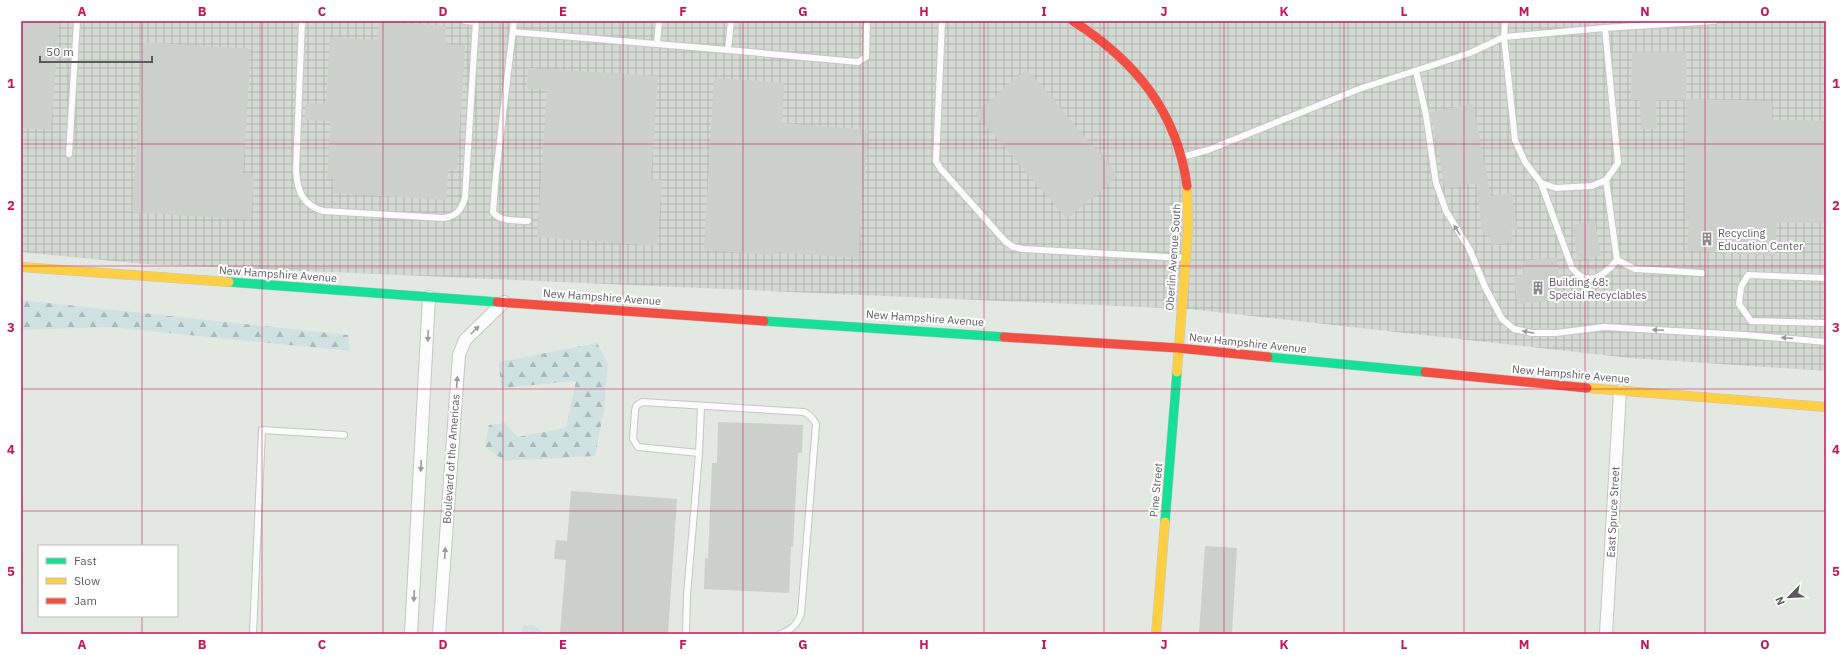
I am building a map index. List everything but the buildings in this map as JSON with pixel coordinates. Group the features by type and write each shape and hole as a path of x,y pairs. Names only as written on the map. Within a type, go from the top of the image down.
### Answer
{"main road":[{"name":"Oberlin Avenue South","path":"1072,21 1092,32 1124,59 1144,80 1159,100 1176,138 1182,157 1188,196 1186,258 1178,348"},
{"name":"New Hampshire Avenue","path":"21,267 429,297 1178,348 1620,391 1826,407"},
{"name":"Pine Street","path":"1156,634 1178,348"}],"street":[{"path":"411,634 429,297"},
{"name":"Boulevard of the Americas","path":"439,634 459,355 465,340 504,302"},
{"name":"East Spruce Street","path":"1606,634 1620,391"}],"lane":[{"path":"69,154 77,21"},
{"path":"302,21 296,170 296,182 300,194 306,202 314,208 323,211 444,218 451,217 458,213 465,198 476,21 465,21"},
{"path":"514,21 493,212 501,219 528,221"},
{"path":"657,43 659,21"},
{"path":"728,50 731,21"},
{"path":"513,32 657,43 858,62 866,57 867,21"},
{"path":"942,21 936,161 940,168 1005,241 1013,247 1023,249 1186,258"},
{"path":"1505,21 1504,37 1515,140 1525,162 1542,183 1572,268 1579,276 1589,278 1599,277 1608,271 1617,260 1606,180"},
{"path":"1182,157 1208,150 1359,89 1470,53 1504,37 1605,28 1714,21"},
{"path":"1542,183 1556,188 1592,186 1606,180 1618,163 1605,28"},
{"path":"1416,71 1426,115 1436,183 1446,211 1470,250 1485,287 1502,319 1514,329 1532,333 1548,333 1604,327 1826,342"},
{"path":"1617,260 1635,269 1702,273"},
{"path":"1826,278 1748,275 1741,287 1739,304 1752,321 1826,324"},
{"path":"699,453 638,447 633,439 635,411 638,404 645,402 701,407 804,412 810,415 816,424 801,614 798,622 792,629 780,634"},
{"path":"686,634 687,595 699,453 701,407"},
{"path":"253,634 262,430 344,435"}],"shaded area":[{"path":"21,21 1826,21 1826,371 1630,358 1188,309 144,264 21,252"}],"green space":[{"path":"21,300 348,335 350,351 109,327 21,330"},
{"path":"597,343 608,364 604,410 595,456 505,461 485,447 489,425 505,423 518,437 566,428 576,381 501,388 499,362"},
{"path":"524,625 534,625 544,634 524,634 522,630"}],"traffic: fast":[{"path":"229,282 497,302"},
{"path":"764,321 1004,337"},
{"path":"1268,357 1425,372"},
{"path":"1165,522 1177,372"}],"traffic: slow":[{"path":"1177,372 1188,228 1187,186"},
{"path":"21,267 229,282"},
{"path":"1587,388 1826,407"},
{"path":"1156,634 1165,522"}],"traffic: jam":[{"path":"1073,21 1116,53 1150,90 1163,111 1174,134 1182,159 1187,186"},
{"path":"497,302 764,321"},
{"path":"1004,337 1178,348 1268,357"},
{"path":"1425,372 1587,388"}],"place":[{"name":"Recycling Education Center","path":"1707,239"},
{"name":"Building 68: Special Recyclables","path":"1538,288"}]}
